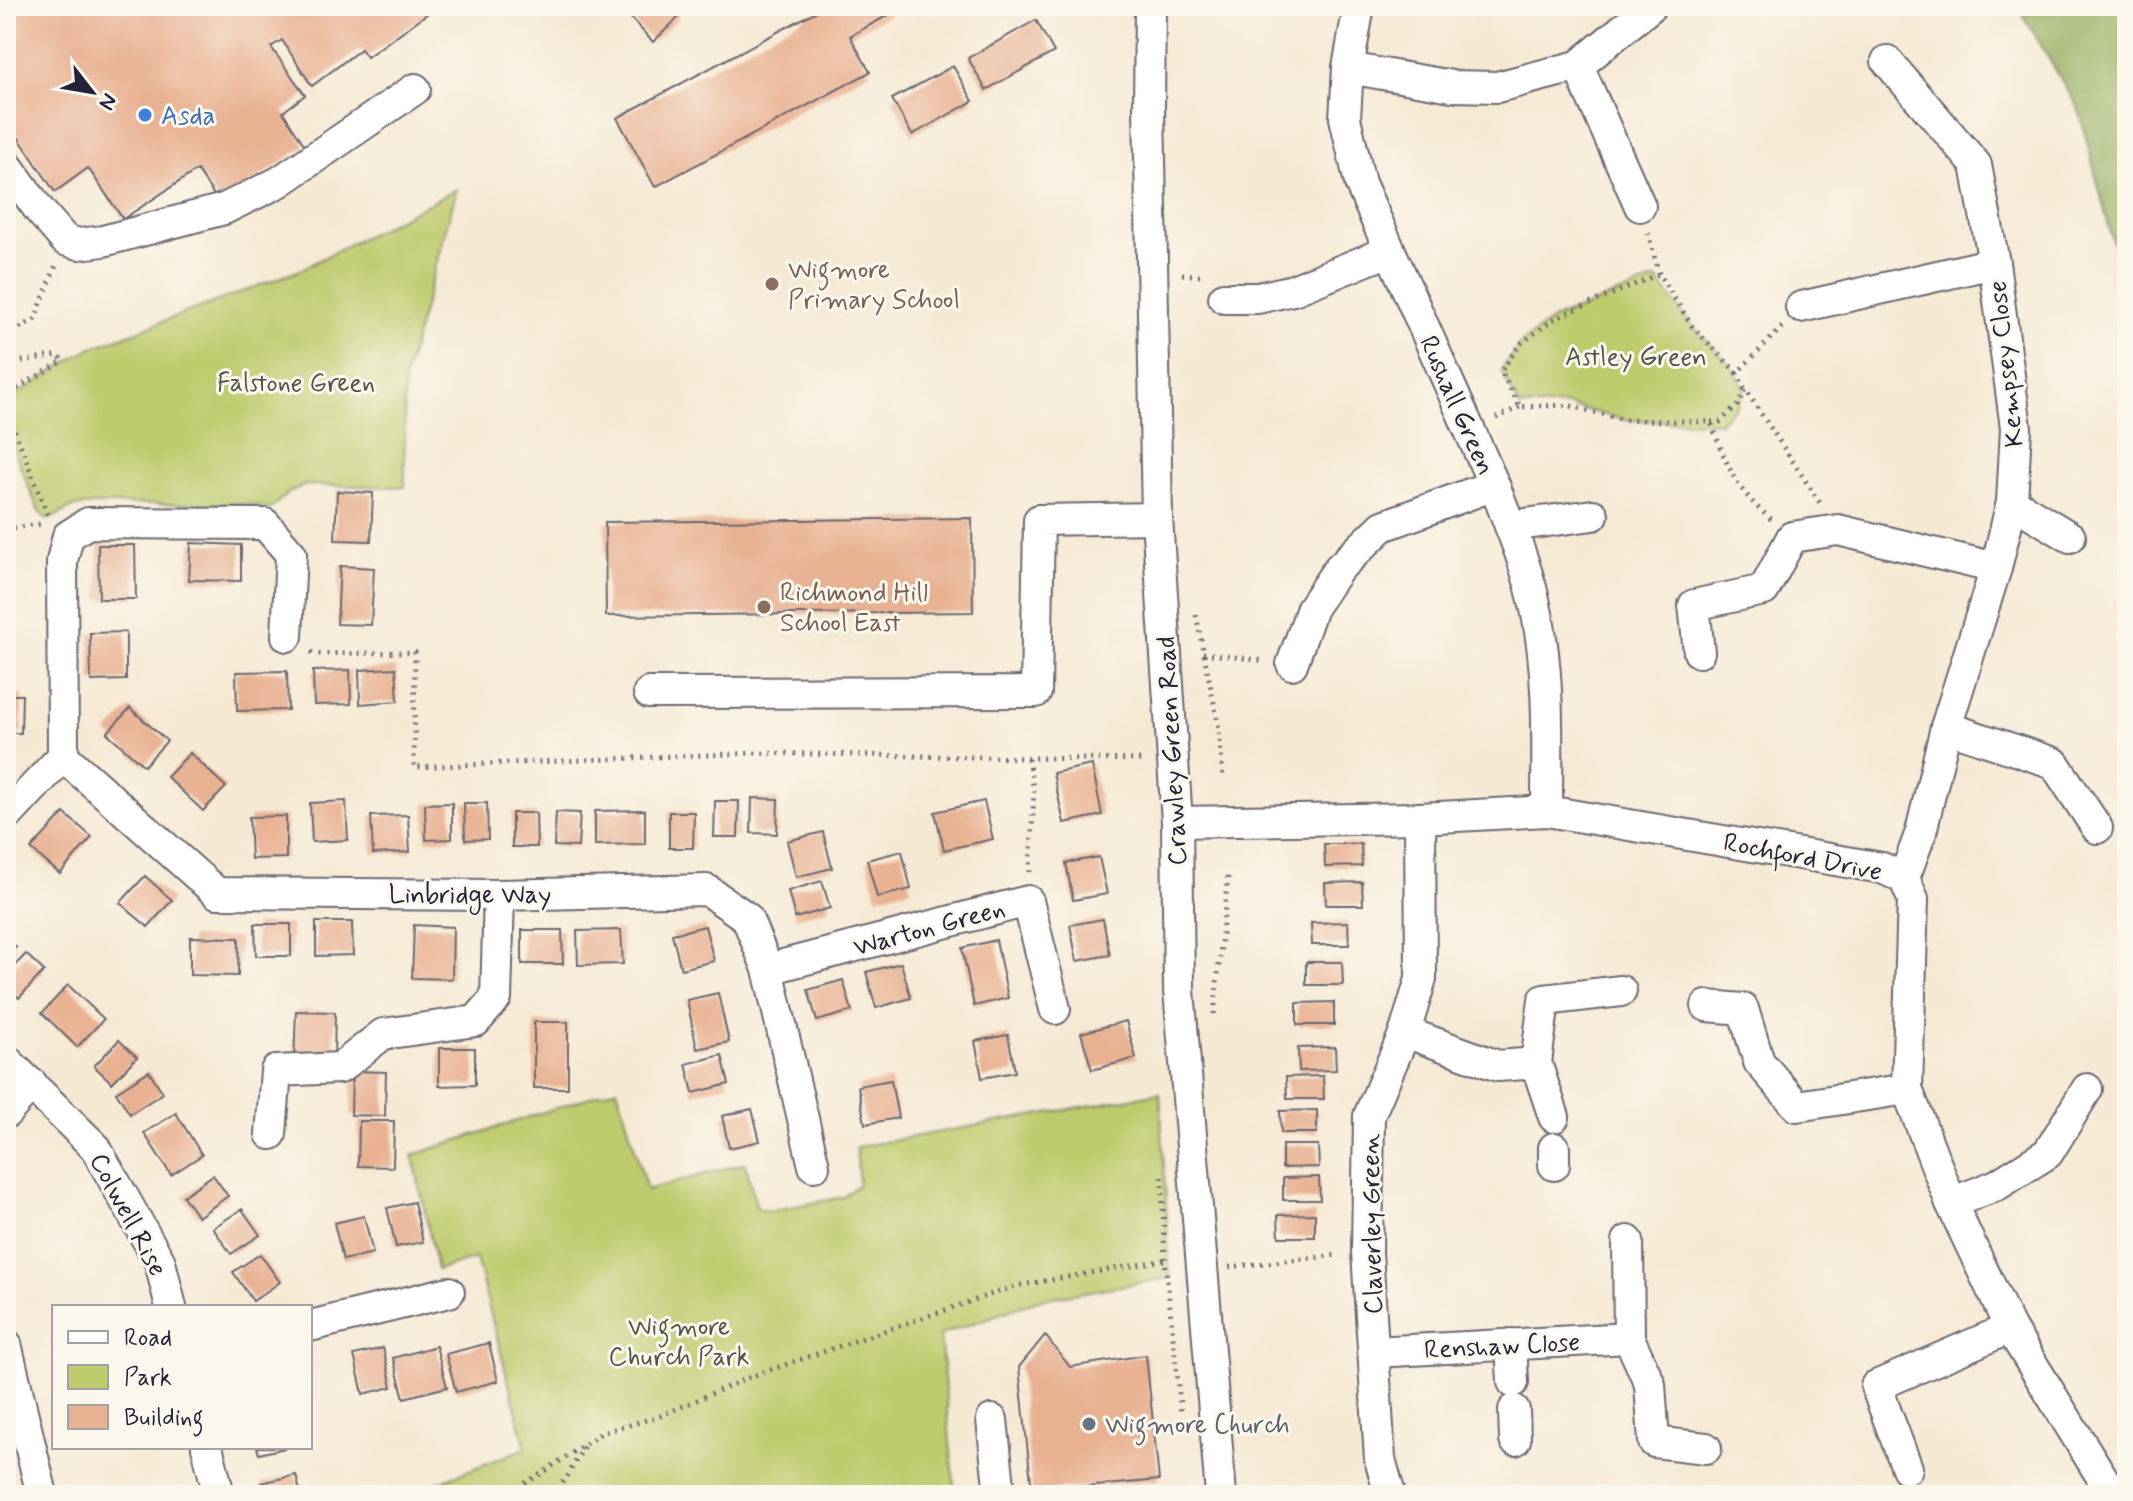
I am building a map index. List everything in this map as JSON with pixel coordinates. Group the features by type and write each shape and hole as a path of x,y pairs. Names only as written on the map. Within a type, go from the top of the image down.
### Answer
{"street":[{"name":"Crawley Green Road","path":"1150,6 1157,518 1177,822 1179,990 1221,1495"},
{"name":"Rushall Green","path":"1359,6 1348,68 1345,118 1360,183 1494,485 1537,612 1547,696 1547,811"},
{"path":"1348,68 1452,86 1497,87 1578,66 1651,6"},
{"name":"Kempsey Close","path":"1887,61 1976,165 1994,263 2016,428 2012,502 1996,568 1946,727 1921,832 1904,878"},
{"path":"1578,66 1640,206"},
{"path":"6,164 65,240 79,244 103,241 224,209 279,182 415,89"},
{"path":"1224,298 1258,298 1293,290 1389,251"},
{"path":"1801,307 1994,263"},
{"path":"1292,664 1312,608 1339,568 1383,526 1494,485"},
{"path":"2012,502 2070,537"},
{"path":"1510,526 1593,515"},
{"path":"649,693 1036,692 1039,520 1157,518"},
{"path":"6,817 63,756 62,561 68,536 88,523 265,524 291,554 287,636"},
{"path":"1699,652 1694,605 1764,590 1792,537 1838,530 1996,568"},
{"path":"1946,727 2054,763 2097,828"},
{"name":"Linbridge Way","path":"63,756 217,893 499,895 707,890 747,918 768,969 814,1166"},
{"name":"Rochford Drive","path":"1177,822 1420,818 1547,811 1882,868 1904,878 1913,899 1907,1089 1951,1203 2010,1328 2113,1495"},
{"name":"Claverley Green","path":"1390,1495 1380,1459 1367,1252 1369,1116 1405,1032 1421,979 1420,818"},
{"path":"271,1134 276,1071 340,1068 383,1034 476,1021 496,998 499,895"},
{"name":"Warton Green","path":"768,969 1028,901 1055,1009"},
{"path":"1554,1117 1536,1063 1544,1000 1621,991"},
{"path":"1707,1006 1743,1009 1759,1062 1797,1106 1907,1089"},
{"path":"1405,1032 1498,1066 1536,1063"},
{"name":"Colwell Rise","path":"6,1060 95,1147 160,1262 171,1305"},
{"path":"6,1113 32,1084"},
{"path":"1951,1203 1997,1185 2048,1153 2087,1089"},
{"path":"1628,1241 1629,1338 1650,1384 1654,1442 1706,1448"},
{"path":"312,1326 449,1292"},
{"path":"1907,1468 1876,1386 2010,1328"},
{"name":"Renshaw Close","path":"1374,1352 1629,1338"},
{"path":"6,1344 42,1495"},
{"path":"1511,1344 1515,1440"},
{"path":"992,1420 1000,1495"},
{"path":"208,1449 219,1495"}],"path":[{"path":"1640,206 1659,274 1692,326 1737,373 1838,530"},
{"path":"6,336 35,319 65,240"},
{"path":"1659,274 1554,319 1520,344 1501,371 1520,407 1567,405 1625,420 1720,422 1737,406 1745,389"},
{"path":"1737,373 1801,307"},
{"path":"6,364 58,355 63,361 6,395"},
{"path":"6,408 51,523 6,529"},
{"path":"1711,422 1725,461 1749,501 1792,537"},
{"path":"287,636 315,654 415,652 414,767 754,753 1147,760"},
{"path":"1203,653 1292,664"},
{"path":"1219,728 1223,776"},
{"path":"1027,758 1034,791 1028,901"},
{"path":"1216,989 1228,875"},
{"path":"1219,1268 1367,1252"},
{"path":"504,1495 601,1433 660,1416 752,1376 1016,1286 1165,1260 1182,1421"},
{"path":"552,1495 567,1477 586,1443"}],"green space":[{"path":"2015,6 2127,6 2127,298 2079,110"},
{"name":"Falstone Green","path":"457,189 404,379 405,487 306,485 291,491 270,509 250,504 103,504 73,507 48,520 39,512 6,431 6,401 89,349 298,271"},
{"name":"Astley Green","path":"1657,279 1687,320 1728,362 1745,389 1737,406 1720,422 1625,420 1567,405 1520,407 1501,371 1520,344 1554,319"},
{"name":"Wigmore Church Park","path":"617,1088 647,1190 745,1163 757,1208 769,1211 843,1197 859,1184 856,1147 1160,1093 1170,1278 1041,1299 940,1335 955,1495 406,1495 526,1448 476,1258 437,1270 413,1155"}],"building":[{"name":"Asda","path":"6,6 423,6 428,13 367,57 361,49 312,86 282,40 271,47 305,95 283,112 305,146 220,204 197,170 123,219 88,168 55,192 6,119"},
{"path":"631,6 669,6 679,17 653,42 625,12"},
{"path":"826,6 905,6 850,36 870,72 655,187 617,118"},
{"path":"1036,20 1054,52 986,90 968,58"},
{"path":"953,66 973,101 912,135 892,99"},
{"path":"337,491 373,493 371,541 335,540"},
{"path":"972,518 973,612 606,616 605,522"},
{"path":"191,543 241,545 241,581 189,580"},
{"path":"98,545 135,545 136,599 99,599"},
{"path":"340,566 374,568 371,625 337,624"},
{"path":"6,573 12,573 12,621 6,621"},
{"path":"126,632 126,680 91,681 90,633"},
{"path":"396,668 398,701 360,704 359,670"},
{"path":"350,670 351,704 314,705 313,671"},
{"path":"287,671 288,710 237,711 236,672"},
{"path":"6,695 22,695 21,733 6,733"},
{"path":"130,708 167,741 144,766 107,733"},
{"path":"190,753 226,787 203,811 167,777"},
{"path":"1092,765 1102,815 1064,823 1053,773"},
{"path":"752,798 778,799 777,834 751,833"},
{"path":"346,801 348,840 312,842 310,803"},
{"path":"715,801 739,801 738,837 714,837"},
{"path":"984,801 993,839 944,850 935,812"},
{"path":"452,803 452,839 426,840 425,804"},
{"path":"464,803 487,803 488,839 465,840"},
{"path":"645,810 645,844 595,845 595,811"},
{"path":"556,812 580,813 578,847 554,846"},
{"path":"669,812 694,812 693,848 669,848"},
{"path":"64,813 92,837 60,874 31,849"},
{"path":"512,813 536,813 537,847 512,847"},
{"path":"408,815 410,852 373,854 371,816"},
{"path":"286,816 286,858 251,859 249,817"},
{"path":"823,832 832,868 796,877 787,841"},
{"path":"1324,844 1361,844 1362,866 1325,867"},
{"path":"902,851 911,889 877,897 867,860"},
{"path":"1099,857 1107,894 1073,900 1066,863"},
{"path":"145,876 172,900 148,927 120,903"},
{"path":"822,881 830,908 795,918 788,891"},
{"path":"1362,882 1363,905 1326,905 1325,883"},
{"path":"1103,919 1110,955 1077,961 1070,925"},
{"path":"316,922 352,922 353,955 316,956"},
{"path":"1348,922 1349,945 1312,945 1311,923"},
{"path":"255,924 291,924 291,956 256,956"},
{"path":"414,925 453,927 452,979 412,978"},
{"path":"705,926 714,961 681,969 672,934"},
{"path":"522,930 562,930 563,964 522,964"},
{"path":"621,930 623,964 578,965 577,931"},
{"path":"6,937 16,947 6,958"},
{"path":"190,937 239,938 238,976 190,975"},
{"path":"996,940 1008,998 974,1006 962,948"},
{"path":"26,954 44,971 19,998 6,985 6,975"},
{"path":"1306,962 1342,962 1343,985 1306,985"},
{"path":"901,963 911,998 876,1008 866,972"},
{"path":"843,980 852,1011 817,1021 808,990"},
{"path":"68,985 104,1019 77,1047 42,1013"},
{"path":"718,993 729,1042 697,1049 687,1000"},
{"path":"1334,1002 1334,1025 1297,1025 1297,1003"},
{"path":"296,1011 335,1012 334,1061 294,1061"},
{"path":"1126,1021 1136,1058 1092,1070 1081,1033"},
{"path":"534,1022 568,1022 568,1088 534,1088"},
{"path":"1008,1035 1015,1072 982,1078 975,1041"},
{"path":"119,1040 137,1057 112,1083 94,1066"},
{"path":"1335,1047 1336,1070 1299,1071 1298,1048"},
{"path":"439,1048 475,1048 475,1085 439,1086"},
{"path":"722,1055 729,1084 693,1093 686,1064"},
{"path":"149,1071 163,1093 130,1114 116,1092"},
{"path":"352,1071 386,1072 385,1116 351,1115"},
{"path":"1323,1076 1324,1099 1287,1099 1286,1077"},
{"path":"891,1080 898,1118 865,1124 858,1086"},
{"path":"752,1109 760,1141 729,1148 722,1116"},
{"path":"1317,1110 1317,1133 1281,1133 1280,1111"},
{"path":"176,1113 202,1155 171,1175 144,1133"},
{"path":"359,1121 394,1121 393,1167 358,1166"},
{"path":"1282,1145 1318,1145 1319,1167 1282,1168"},
{"path":"213,1175 228,1196 198,1217 183,1196"},
{"path":"1319,1177 1320,1200 1283,1200 1283,1178"},
{"path":"414,1202 423,1242 396,1247 387,1208"},
{"path":"242,1209 260,1235 231,1254 213,1228"},
{"path":"1315,1214 1315,1237 1279,1237 1278,1215"},
{"path":"364,1216 373,1253 343,1260 334,1223"},
{"path":"260,1254 280,1282 253,1301 233,1272"},
{"name":"Wigmore Church","path":"1045,1335 1070,1367 1146,1355 1159,1480 1032,1492 1019,1367"},
{"path":"489,1343 498,1381 456,1392 446,1354"},
{"path":"436,1346 447,1387 404,1398 393,1358"},
{"path":"383,1348 392,1387 363,1394 354,1355"},
{"path":"258,1449 281,1449 259,1454"},
{"path":"296,1475 301,1495 263,1495 261,1483"}],"place":[{"name":"Asda","path":"145,115"},
{"name":"Wigmore Primary School","path":"772,284"},
{"name":"Richmond Hill School East","path":"764,607"},
{"name":"Wigmore Church","path":"1089,1424"}]}
